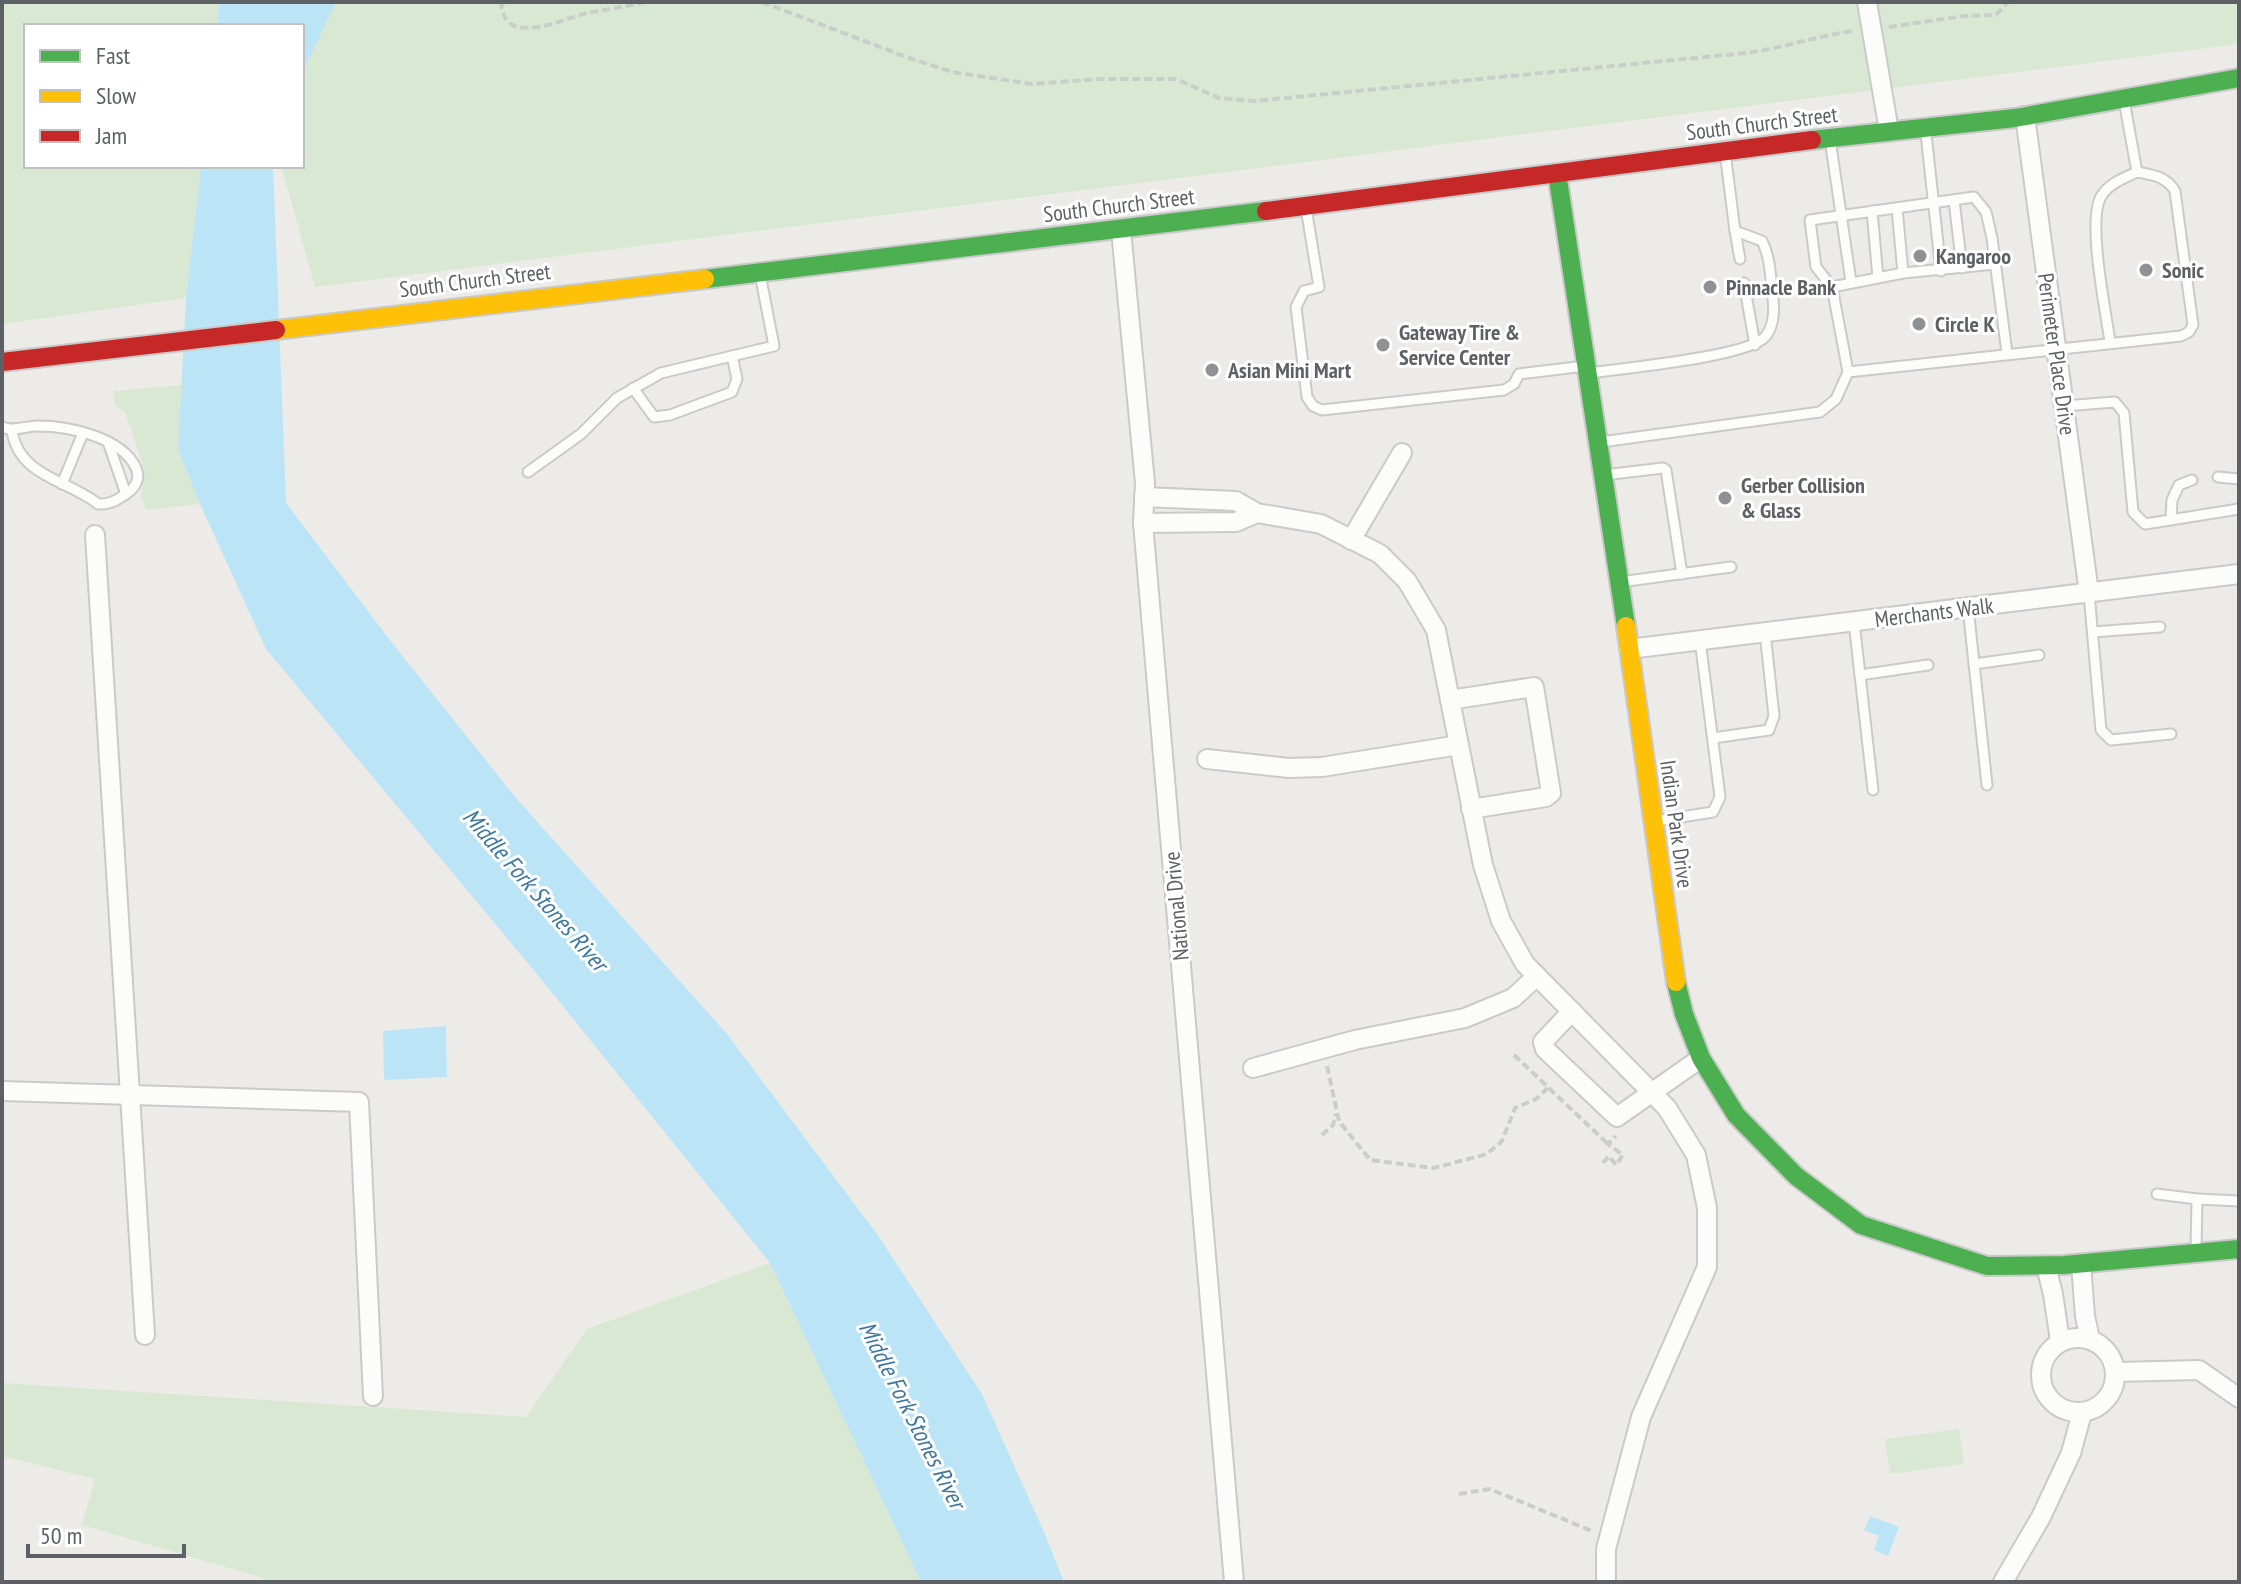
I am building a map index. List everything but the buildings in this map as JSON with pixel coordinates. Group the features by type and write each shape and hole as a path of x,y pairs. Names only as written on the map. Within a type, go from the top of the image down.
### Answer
{"main road":[{"name":"South Church Street","path":"2,362 1121,230 1830,138 2025,116 2239,78"},
{"name":"Indian Park Drive","path":"1557,173 1629,649 1673,970 1684,1014 1701,1058 1736,1115 1796,1176 1861,1225 1987,1266 2081,1264 2239,1249"}],"street":[{"path":"1867,2 1889,131"},
{"name":"Perimeter Place Drive","path":"2025,116 2089,593"},
{"name":"National Drive","path":"1121,230 1145,483 1143,523 1234,1582"},
{"path":"1351,540 1402,453"},
{"path":"1144,497 1236,501 1257,513 1321,524 1380,554 1407,581 1436,630 1483,865 1501,921 1525,964 1667,1108 1696,1155 1707,1208 1707,1267 1641,1417 1606,1549 1606,1582"},
{"path":"1143,523 1236,522 1257,513"},
{"path":"95,535 145,1335"},
{"name":"Merchants Walk","path":"1629,649 2239,574"},
{"path":"1450,700 1534,687 1551,793 1546,797 1471,809"},
{"path":"1207,759 1289,768 1322,767 1459,745"},
{"path":"1253,1068 1324,1048 1465,1018 1513,998 1537,976"},
{"path":"1572,1011 1543,1042 1545,1049 1617,1117 1701,1058"},
{"path":"2,1091 359,1102 373,1396"},
{"path":"2081,1264 2090,1339"},
{"path":"2046,1266 2060,1341"},
{"path":"2074,1337 2090,1339 2108,1351 2116,1372 2114,1387 2107,1400 2096,1409 2082,1413 2067,1412 2054,1405 2045,1393 2040,1379 2042,1364 2048,1351 2060,1341 2074,1337"},
{"path":"2116,1372 2199,1370 2239,1398"},
{"path":"2003,1582 2041,1517 2065,1466 2082,1413"}],"lane":[{"path":"2124,99 2137,172"},
{"path":"1925,127 1941,271"},
{"path":"1830,138 1851,282"},
{"path":"1725,152 1740,259"},
{"path":"1848,372 2056,347 2181,336 2189,332 2193,325 2175,191 2162,178 2137,172 2111,185 2099,198 2094,221 2110,342"},
{"path":"1598,442 1820,412 1836,399 1848,372 1832,287 1816,267 1810,220 1974,197 1986,212 2007,353"},
{"path":"1954,200 1962,268"},
{"path":"1306,206 1319,287 1304,291 1296,307 1307,397 1313,406 1322,410 1504,390 1514,384 1519,374 1586,370 1731,353 1755,345 1771,329 1774,309 1769,255 1762,241 1735,231"},
{"path":"1897,208 1903,273"},
{"path":"1872,211 1878,278"},
{"path":"1832,287 1903,273 1995,264"},
{"path":"528,472 581,434 617,398 661,373 774,346 760,272"},
{"path":"1744,283 1755,345"},
{"path":"633,388 654,417 670,415 732,392 737,379 732,356"},
{"path":"2064,406 2115,402 2124,413 2133,512 2145,524 2239,509"},
{"path":"43,426 83,433 120,449 137,471 137,483 113,502 98,504 78,490 46,477 24,457 7,429 43,426"},
{"path":"62,484 83,433"},
{"path":"108,442 126,494"},
{"path":"1603,475 1666,470 1682,574"},
{"path":"2218,477 2239,479"},
{"path":"2171,520 2172,500 2179,485 2192,480"},
{"path":"1619,582 1731,567"},
{"path":"2089,593 2101,730 2111,740 2171,734"},
{"path":"1968,607 1987,785"},
{"path":"1854,622 1873,790"},
{"path":"2093,632 2160,627"},
{"path":"1713,738 1769,730 1774,716 1765,632"},
{"path":"1652,821 1713,812 1720,797 1700,640"},
{"path":"1974,664 2039,655"},
{"path":"1860,675 1928,665"},
{"path":"2157,1194 2239,1201"},
{"path":"2196,1253 2197,1199"}],"path":[{"path":"504,2 501,6 508,22 529,27 644,2"},
{"path":"762,2 952,72 1032,84 1098,79 1176,79 1219,98 1255,101 1746,53 1797,45 1818,36 1964,16 1996,15 2008,2"},
{"path":"1324,1048 1339,1121 1370,1160 1434,1168 1487,1154 1502,1141 1515,1108 1536,1099 1549,1087"},
{"path":"1514,1055 1623,1155 1616,1165 1609,1156 1603,1163"},
{"path":"1322,1135 1333,1125 1337,1112"},
{"path":"1608,1144 1622,1131 1617,1117"},
{"path":"1459,1494 1490,1489 1609,1537"}],"green space":[{"path":"2,2 219,2 217,24 24,24 24,168 201,168 186,298 2,324"},
{"path":"235,2 2239,2 2239,44 315,287 282,168 304,168 304,24"},
{"path":"182,385 178,450 200,504 146,510 141,496 145,471 125,412 115,406 113,391"},
{"path":"770,1263 921,1582 262,1582 263,1578 82,1525 95,1479 2,1456 2,1383 526,1417 587,1329"},
{"path":"1959,1429 1964,1464 1890,1474 1885,1439"}],"water":[{"path":"219,2 336,2 304,70 304,24 217,24"},
{"name":"Middle Fork Stones River","path":"201,168 273,168 286,503 516,798 727,1034 877,1234 982,1394 1064,1582 921,1582 770,1263 541,979 266,649 178,450 186,298"},
{"path":"446,1026 447,1077 384,1080 383,1031"},
{"path":"1870,1516 1899,1527 1888,1556 1874,1550 1879,1536 1864,1530"}],"traffic: fast":[{"path":"1812,140 2015,118 2239,78"},
{"path":"1557,173 1626,626"},
{"path":"705,279 1266,211"},
{"path":"1676,982 1701,1058 1736,1115 1796,1176 1861,1225 1987,1266 2064,1265 2239,1249"}],"traffic: slow":[{"path":"276,330 705,279"},
{"path":"1626,626 1676,982"}],"traffic: jam":[{"path":"1266,211 1812,140"},
{"path":"2,362 276,330"}],"place":[{"name":"Kangaroo","path":"1920,256"},
{"name":"Sonic","path":"2146,270"},
{"name":"Pinnacle Bank","path":"1710,287"},
{"name":"Circle K","path":"1919,324"},
{"name":"Gateway Tire & Service Center","path":"1383,345"},
{"name":"Asian Mini Mart","path":"1212,370"},
{"name":"Gerber Collision & Glass","path":"1725,498"}]}
